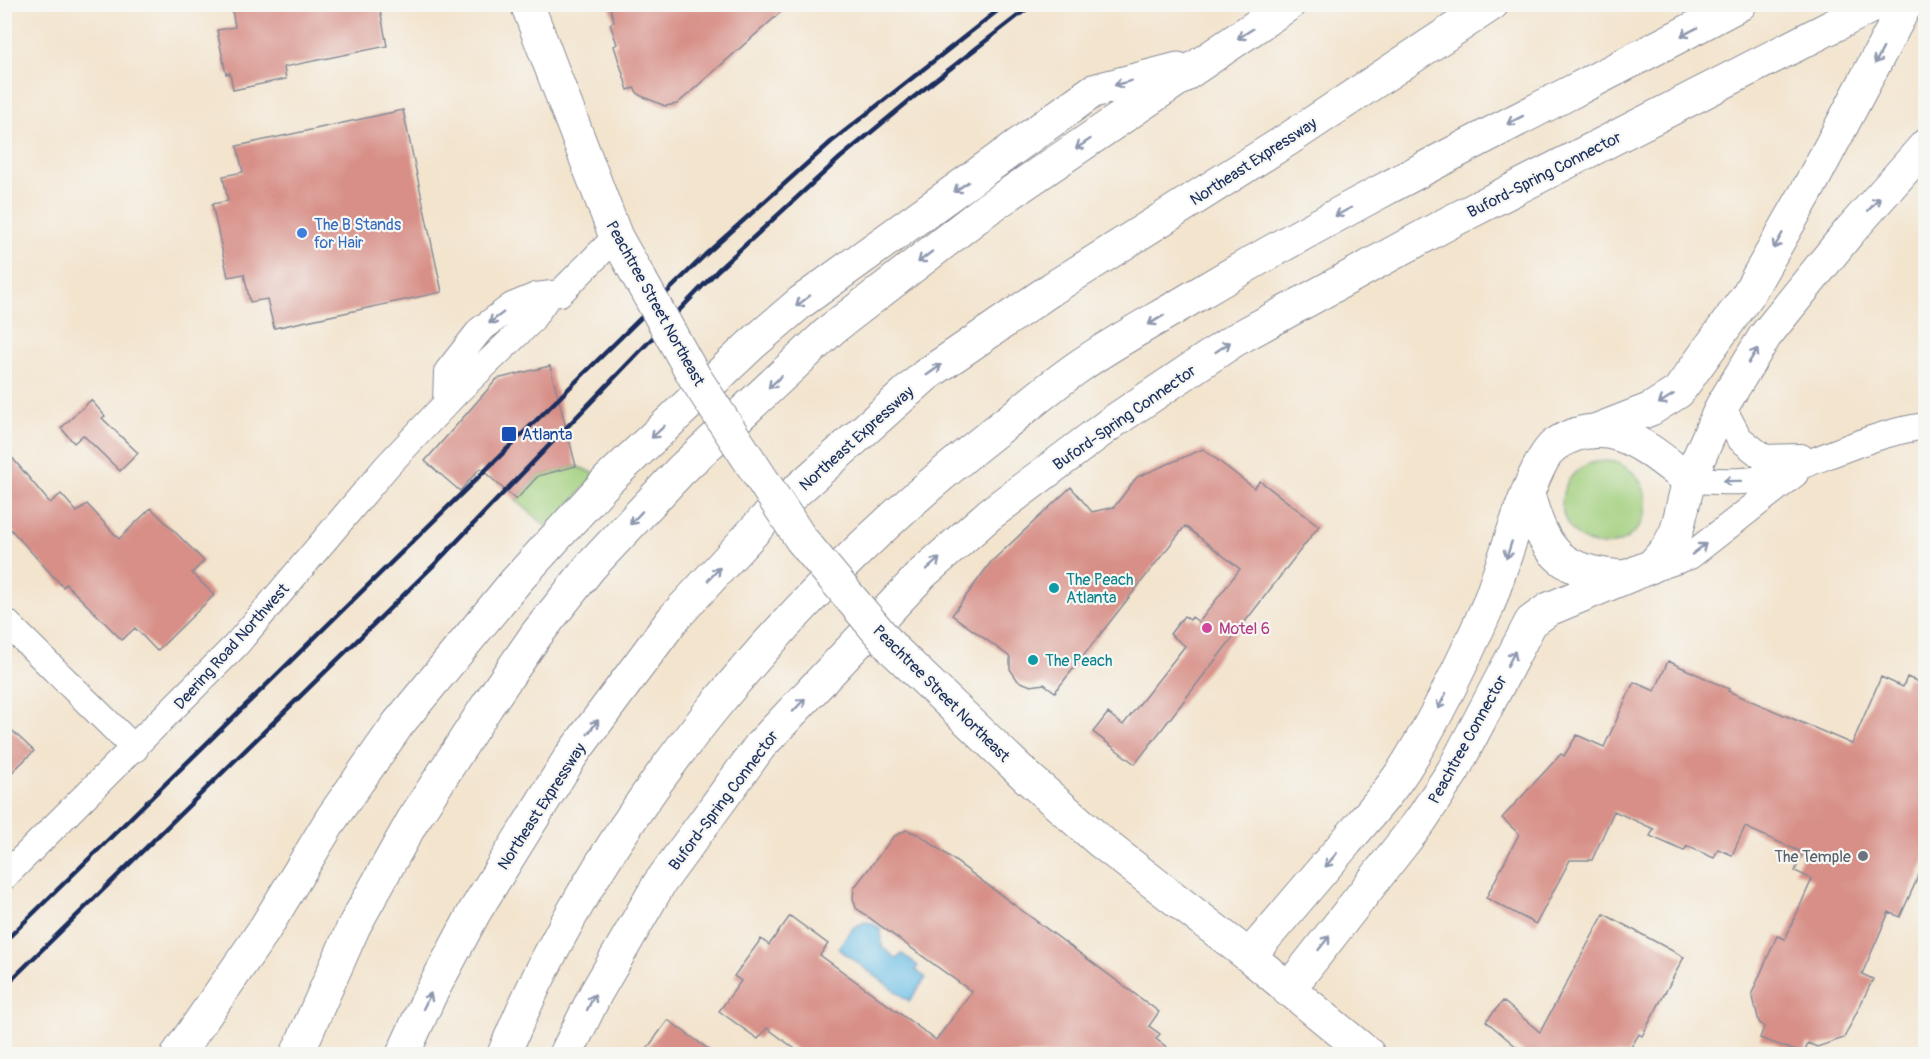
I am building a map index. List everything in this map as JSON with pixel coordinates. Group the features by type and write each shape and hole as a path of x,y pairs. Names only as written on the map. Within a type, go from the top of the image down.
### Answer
{"main road":[{"name":"Peachtree Street Northeast","path":"526,4 616,237 694,376 801,539 893,649 1027,777 1101,842 1249,956 1368,1054"},
{"path":"297,1054 354,926 411,822 536,635 590,567 681,470 832,329 987,209 1289,4"},
{"name":"Northeast Expressway","path":"403,1054 430,995 475,911 571,756 673,618 764,520 926,375 1053,288 1287,140 1492,4"},
{"path":"504,1054 528,994 587,885 673,762 758,651 870,538 956,462 1080,365 1277,247 1740,4"},
{"name":"Buford-Spring Connector","path":"566,1054 596,993 659,884 760,746 922,574 990,514 1114,421 1233,340 1450,222 1876,4"},
{"path":"1249,956 1371,813 1407,765 1446,693 1499,582 1528,494 1542,460 1554,445 1650,409 1678,393 1747,296 1807,190 1906,4"},
{"path":"178,1054 264,930 332,818 398,724 516,581 608,480 752,344 801,302 1093,91 1200,63"},
{"name":"Peachtree Connector","path":"1288,990 1421,820 1468,743 1532,622 1549,609 1635,574 1668,548 1673,539 1689,480 1722,406 1765,336 1849,232 1926,145"},
{"path":"1592,432 1614,433 1632,438 1689,480"},
{"path":"1528,494 1541,536 1553,553 1570,566 1590,573 1635,574"}],"street":[{"name":"Deering Road Northwest","path":"4,877 135,749 236,645 387,466 446,403 447,372 480,330 512,306 536,296 560,293 616,237"},
{"path":"1722,406 1739,438 1764,458 1781,459 1828,453"},
{"path":"1689,480 1750,480 1772,476 1828,453 1926,426"},
{"path":"1635,574 1690,556 1790,477 1828,453"},
{"path":"4,620 135,749"}],"green space":[{"path":"1604,461 1620,464 1634,473 1643,487 1646,503 1643,519 1634,533 1620,542 1604,545 1588,542 1574,533 1565,519 1562,503 1565,487 1574,473 1588,464"},
{"path":"576,466 596,474 549,529 516,500 538,476"}],"water":[{"path":"865,922 872,923 881,930 882,947 897,959 902,954 918,966 915,970 926,978 909,1001 838,948 854,927"}],"building":[{"path":"231,4 379,4 387,46 284,67 286,79 233,90 230,73 226,74 217,30 235,27"},
{"path":"609,4 790,4 677,104 665,106 639,95 634,88 628,90 614,46 617,44 610,24 614,21"},
{"path":"403,110 442,292 274,328 267,299 250,302 244,274 228,277 212,204 228,201 223,176 243,172 237,146"},
{"path":"550,366 576,466 538,476 516,500 480,468 460,491 425,461 497,379"},
{"path":"91,400 105,416 102,418 138,453 120,471 83,435 74,443 61,428"},
{"path":"4,448 50,503 61,494 77,512 87,504 119,539 151,508 204,561 192,573 214,595 157,651 135,628 122,640 66,584 63,587 4,522"},
{"name":"The Peach Atlanta","path":"1203,449 1254,488 1260,481 1319,526 1135,764 1093,732 1108,713 1123,725 1185,646 1170,634 1184,616 1190,620 1192,617 1199,622 1240,569 1185,526 1055,692 1044,684 1031,686 1018,681 1010,669 1010,657 952,615 991,562 1071,487 1092,512 1114,507 1137,477"},
{"name":"The Temple","path":"1668,661 1729,689 1728,691 1852,744 1881,677 1903,687 1907,677 1926,685 1926,859 1900,917 1889,912 1862,974 1873,979 1844,1038 1817,1047 1808,1043 1804,1054 1760,1038 1764,1027 1759,1022 1752,993 1777,936 1785,939 1812,879 1795,871 1803,853 1745,827 1732,855 1718,849 1714,858 1687,846 1684,851 1650,836 1654,829 1614,811 1592,860 1570,860 1536,924 1486,898 1519,834 1502,818 1561,754 1564,756 1577,735 1604,747 1634,682 1655,691"},
{"path":"4,723 34,751 4,780"},
{"path":"906,830 920,835 1159,1012 1149,1026 1160,1034 1156,1039 1176,1054 802,1054 767,1028 758,1039 719,1011 741,981 734,976 761,939 769,945 790,916 828,944 820,955 936,1040 972,992 856,908 853,898 854,888 893,837"},
{"path":"1604,914 1684,957 1642,1036 1639,1034 1627,1054 1525,1054 1486,1021 1503,1001 1540,1032"},
{"path":"668,1020 715,1054 643,1054"}],"railway":[{"path":"4,942 705,255 831,142 1006,4"},
{"path":"4,987 434,565 718,270 840,158 1033,4"}],"place":[{"name":"The B Stands for Hair","path":"302,233"},
{"name":"Atlanta","path":"509,434"},
{"name":"The Peach Atlanta","path":"1054,588"},
{"name":"Motel 6","path":"1207,628"},
{"name":"The Peach","path":"1033,660"},
{"name":"The Temple","path":"1863,856"}]}
